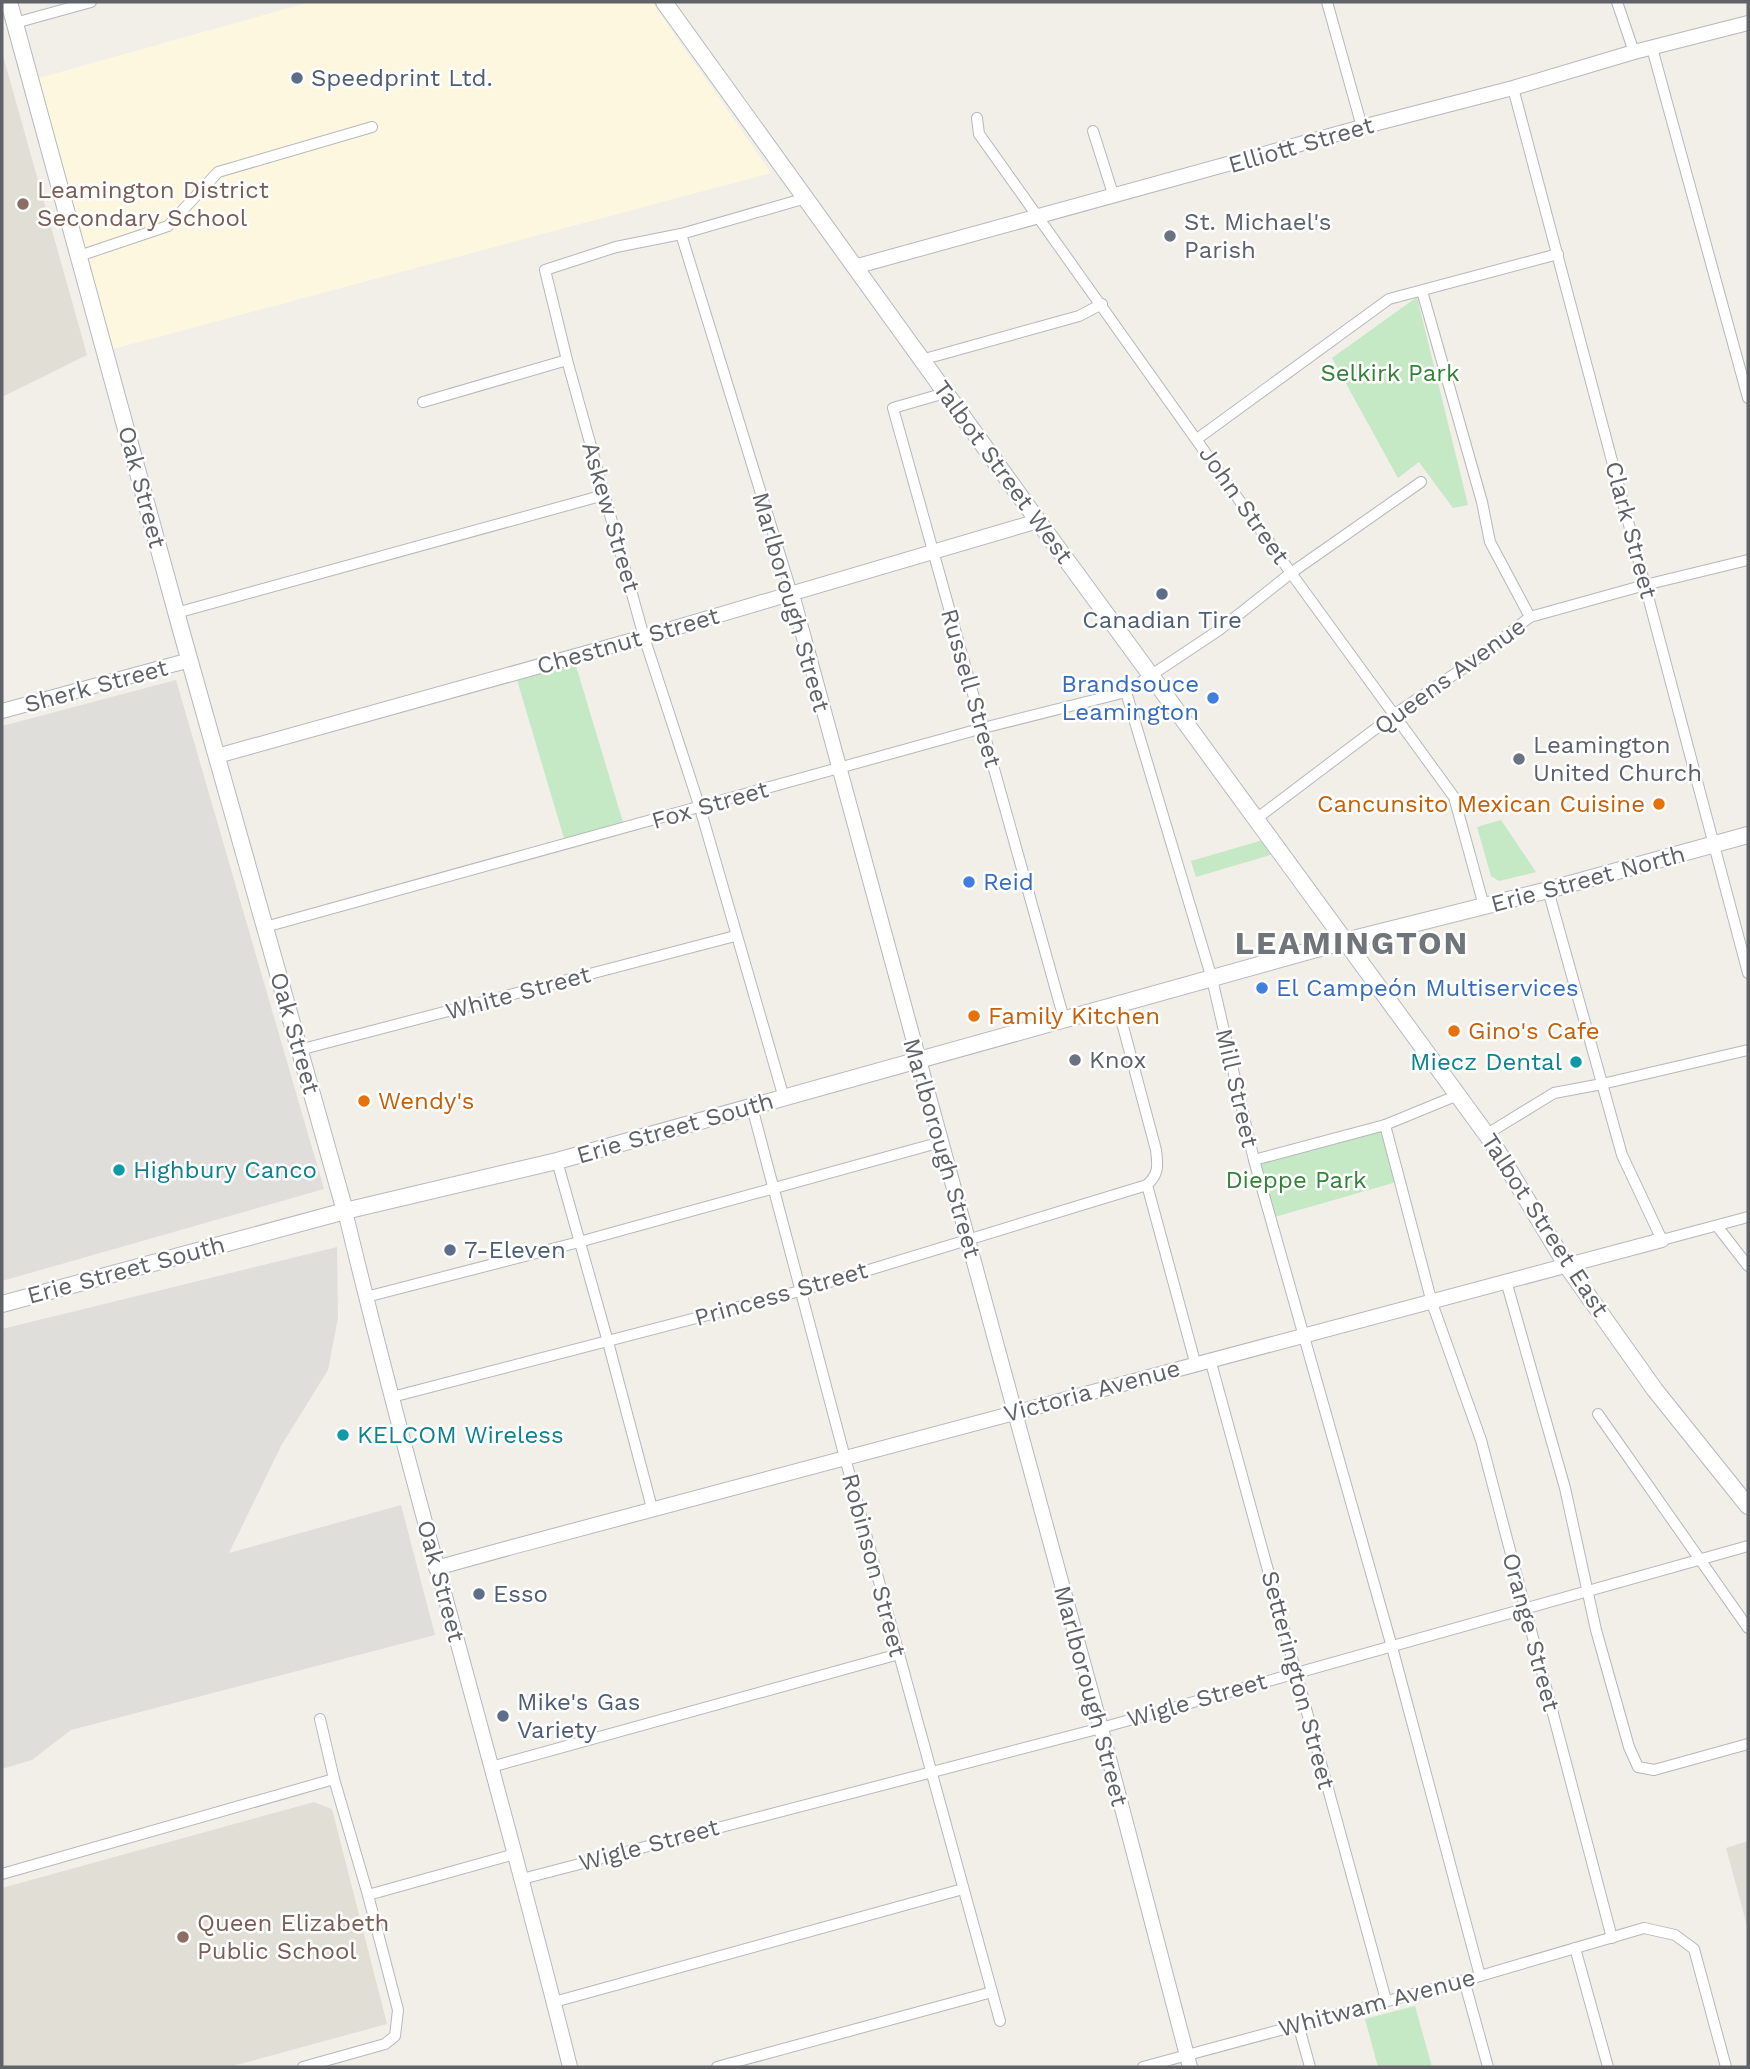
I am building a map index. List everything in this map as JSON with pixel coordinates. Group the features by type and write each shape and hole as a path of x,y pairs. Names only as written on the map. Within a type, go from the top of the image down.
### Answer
{"main road":[{"name":"Oak Street","path":"9,2 176,613 345,1211"},
{"name":"Talbot Street West","path":"664,2 921,360 1345,941"},
{"name":"Erie Street North","path":"1345,941 1548,890 1748,835"},
{"name":"Erie Street South","path":"2,1304 345,1211 557,1161 1345,941"},
{"name":"Talbot Street East","path":"1345,941 1487,1134 1567,1265 1654,1390 1748,1506"}],"street":[{"path":"15,23 91,2"},
{"path":"1327,2 1362,127"},
{"path":"1617,2 1634,52"},
{"name":"Elliott Street","path":"854,267 1748,23"},
{"path":"1652,48 1748,398"},
{"name":"Clark Street","path":"1513,88 1748,973"},
{"name":"John Street","path":"977,118 979,134 1037,218 1102,304 1291,573 1454,797 1484,906"},
{"path":"79,256 168,226 218,172 372,127"},
{"path":"1093,131 1114,197"},
{"path":"681,234 806,198"},
{"name":"Askew Street","path":"681,234 616,247 545,270 567,360 644,637 700,808 784,1098"},
{"name":"Marlborough Street","path":"681,234 792,594 1101,1728 1188,2061"},
{"path":"1198,439 1389,299 1558,254"},
{"path":"1422,290 1482,502 1490,542 1530,617"},
{"path":"921,360 1079,316 1102,304"},
{"path":"423,402 567,360"},
{"name":"Russell Street","path":"945,393 893,408 1064,1019"},
{"name":"Fox Street","path":"265,928 983,728 1126,692 1219,630 1291,573 1421,482"},
{"path":"176,613 604,495"},
{"name":"Chestnut Street","path":"217,756 644,637 1038,521"},
{"name":"Queens Avenue","path":"1256,819 1395,714 1474,661 1530,617 1748,560"},
{"name":"Sherk Street","path":"2,711 190,660"},
{"name":"Mill Street","path":"1126,692 1212,979 1254,1160 1306,1336 1480,1976"},
{"path":"1548,890 1622,1155 1662,1240"},
{"name":"White Street","path":"299,1050 736,936"},
{"path":"1117,1004 1147,1110 1158,1168 1155,1177 1147,1185 1195,1362"},
{"path":"1487,1134 1554,1093 1748,1049"},
{"path":"1254,1160 1385,1125 1458,1096"},
{"name":"Robinson Street","path":"752,1107 845,1458 1000,2021"},
{"name":"Orange Street","path":"1385,1125 1432,1303 1481,1440 1612,1938"},
{"path":"366,1297 579,1242 941,1142"},
{"path":"557,1161 652,1508"},
{"name":"Princess Street","path":"392,1397 800,1291 1147,1185"},
{"name":"Oak Street","path":"345,1211 436,1568 522,1879 570,2067"},
{"name":"Victoria Avenue","path":"436,1568 1195,1362 1432,1303 1748,1217"},
{"path":"1717,1226 1748,1266"},
{"path":"1506,1281 1565,1488 1596,1630 1629,1746 1638,1767 1654,1770 1748,1744"},
{"name":"Setterington Street","path":"1210,1359 1386,2000"},
{"path":"1598,1414 1748,1628"},
{"name":"Wigle Street","path":"522,1879 1101,1728 1748,1546"},
{"path":"491,1767 899,1654"},
{"path":"303,2067 385,2044 395,2036 398,2010 320,1719"},
{"path":"2,1874 334,1779"},
{"path":"368,1895 515,1854"},
{"path":"554,2002 963,1889"},
{"path":"1612,1938 1644,1928 1675,1936 1694,1949 1726,2067"},
{"name":"Whitwam Avenue","path":"1143,2067 1188,2061 1298,2024 1612,1938"},
{"path":"1574,1948 1608,2067"},
{"path":"1464,1980 1488,2067"},
{"path":"717,2067 992,1992"},
{"path":"1298,2024 1310,2067"}],"shaded area":[{"path":"310,2 652,2 771,173 113,349 39,78"},
{"name":"Leamington District Secondary School","path":"2,52 87,355 2,397"},
{"name":"Highbury Canco","path":"176,680 324,1189 2,1281 2,726"},
{"name":"Highbury Canco","path":"337,1247 338,1318 328,1370 281,1446 229,1553 401,1505 435,1635 71,1730 32,1760 2,1769 2,1329"},
{"name":"Queen Elizabeth Public School","path":"314,1802 332,1809 387,2024 229,2067 2,2067 2,1888"},
{"path":"1748,1841 1748,1929 1726,1848"}],"green space":[{"name":"Selkirk Park","path":"1417,297 1468,505 1453,508 1419,462 1398,478 1332,358"},
{"path":"573,656 625,829 566,845 515,673"},
{"path":"1501,820 1536,872 1499,881 1491,876 1477,827"},
{"path":"1270,838 1280,852 1196,877 1191,861"},
{"name":"Dieppe Park","path":"1385,1125 1400,1181 1271,1218 1254,1160"},
{"path":"1415,2006 1432,2067 1378,2067 1365,2019"}],"place":[{"name":"Speedprint Ltd.","path":"297,78"},
{"name":"Leamington District Secondary School","path":"23,204"},
{"name":"St. Michael's Parish","path":"1170,236"},
{"name":"Canadian Tire","path":"1162,594"},
{"name":"Brandsouce Leamington","path":"1213,698"},
{"name":"Leamington United Church","path":"1519,759"},
{"name":"Cancunsito Mexican Cuisine","path":"1659,804"},
{"name":"Reid","path":"969,882"},
{"name":"El Campeón Multiservices","path":"1262,988"},
{"name":"Family Kitchen","path":"974,1016"},
{"name":"Gino's Cafe","path":"1454,1031"},
{"name":"Knox","path":"1075,1060"},
{"name":"Miecz Dental","path":"1576,1062"},
{"name":"Wendy's","path":"364,1101"},
{"name":"Highbury Canco","path":"119,1170"},
{"name":"7-Eleven","path":"450,1250"},
{"name":"KELCOM Wireless","path":"343,1435"},
{"name":"Esso","path":"479,1594"},
{"name":"Mike's Gas Variety","path":"503,1716"},
{"name":"Queen Elizabeth Public School","path":"183,1937"}],"district":[{"name":"LEAMINGTON","path":"1352,943"}]}
